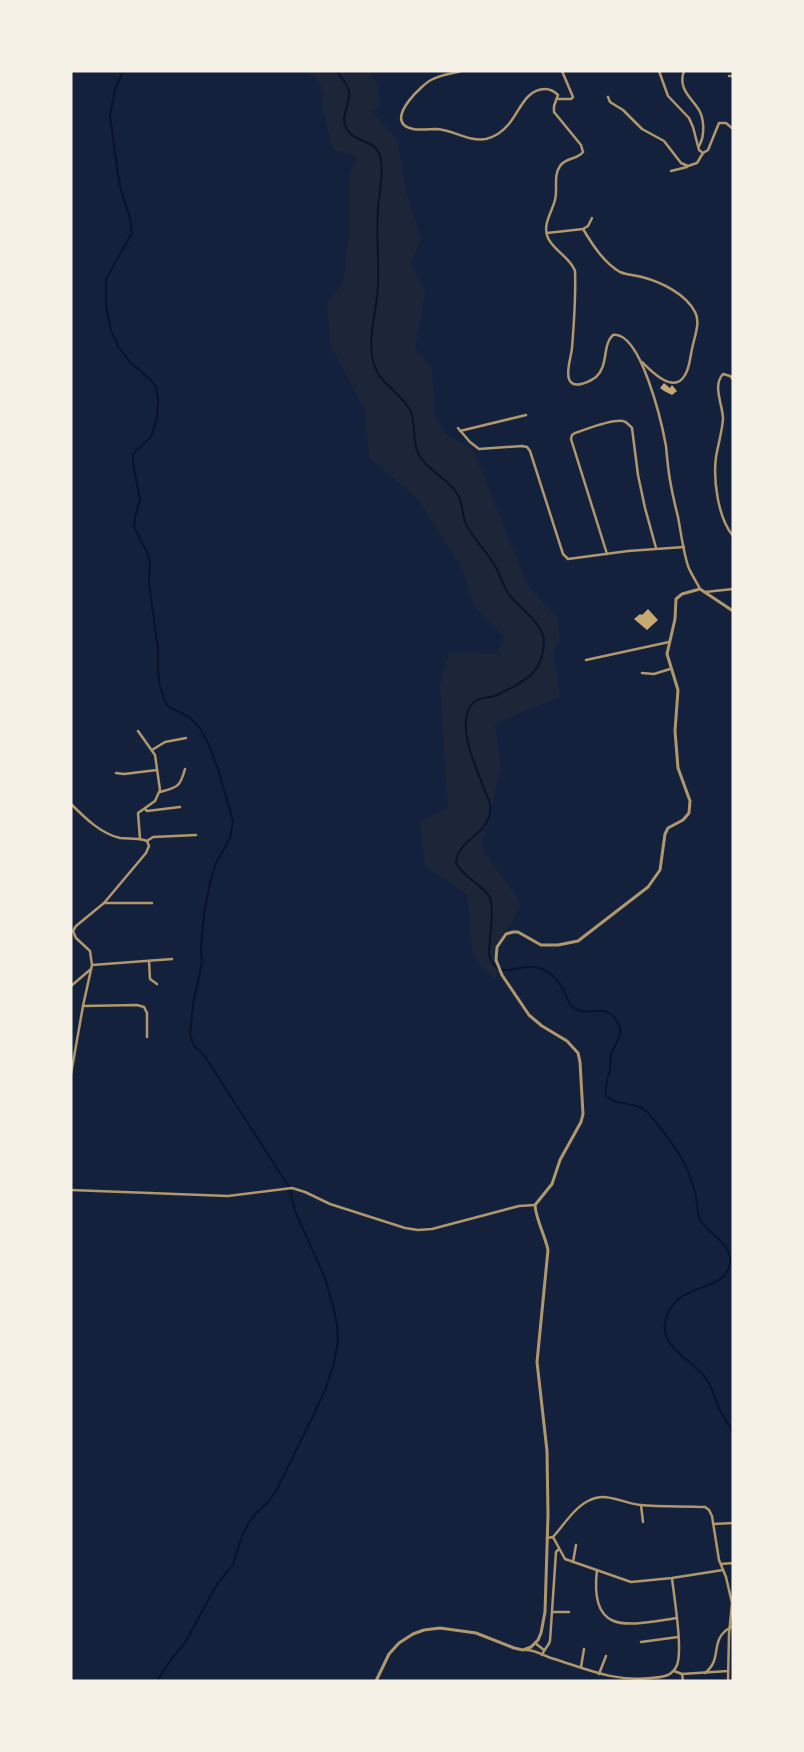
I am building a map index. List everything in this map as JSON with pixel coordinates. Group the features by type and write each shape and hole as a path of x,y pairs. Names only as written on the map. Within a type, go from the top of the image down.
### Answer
{"street":[{"path":"461,71 435,78 423,86 403,110 401,122 404,126 418,129 446,130 473,139 486,139 498,134 508,125 531,93 541,90 556,92 558,99 554,108 556,114 581,145 582,152 578,157 563,162 558,170 556,175 555,202 547,224 546,233 550,241 571,262 575,271 572,347 568,373 570,381 573,384 580,384 596,377 603,366 608,342 611,337 616,335 624,337 628,341 640,361 658,409 666,446 670,479 690,573 700,589 733,611"},
{"path":"558,99 571,99 573,97 562,71"},
{"path":"659,71 668,96 688,118 693,127 699,150 703,153"},
{"path":"684,71 682,81 686,92 701,114 703,136 699,146"},
{"path":"608,98 610,102 623,110 642,129 664,142 681,163 688,166"},
{"path":"671,171 697,163 703,153 708,150 719,123 726,123 733,129"},
{"path":"546,233 583,229 591,222 592,218"},
{"path":"583,229 594,247 615,268 626,274 649,279 668,286 689,304 696,313 697,324 687,370 682,378 675,382 662,380 640,361"},
{"path":"733,380 730,376 723,374 719,382 723,420 716,460 717,487 722,516 733,536"},
{"path":"526,415 459,429 479,449 527,447 530,451 565,558 572,559 684,546"},
{"path":"607,554 571,439 575,432 614,422 623,421 629,423 632,428 639,483 656,548"},
{"path":"523,1650 532,1647 538,1640 544,1625 547,1538 547,1451 537,1362 548,1250 535,1205 552,1184 560,1160 581,1122 583,1114 578,1053 567,1041 542,1026 529,1015 502,975 496,960 497,947 509,932 518,932 541,945 568,944 578,941 640,895 655,880 660,870 665,834 668,828 687,816 690,809 688,795 678,768 675,732 678,690 676,680 670,669 667,654 675,619 677,597 700,589"},
{"path":"705,592 733,589"},
{"path":"586,660 669,642"},
{"path":"642,673 654,674 670,669"},
{"path":"138,731 152,750 160,792 156,801 138,813 140,839"},
{"path":"152,750 165,742 186,738"},
{"path":"160,792 178,786 182,782 185,768"},
{"path":"116,773 124,774 157,770"},
{"path":"71,804 85,818 106,833 119,838 147,841 153,837 196,835"},
{"path":"144,808 148,810 180,807"},
{"path":"71,1074 92,965 90,952 76,938 73,931 76,926 104,904 146,854 149,846 147,841"},
{"path":"104,904 152,904"},
{"path":"92,965 172,959"},
{"path":"149,961 150,979 157,984"},
{"path":"71,986 91,969"},
{"path":"83,1006 141,1005 147,1013 147,1037"},
{"path":"71,1190 228,1196 292,1188 367,1217 418,1230 432,1229 520,1206 535,1205"},
{"path":"547,1538 553,1537 581,1506 589,1500 599,1498 615,1498 626,1503 640,1505 705,1507 711,1513 721,1564 732,1603 728,1681"},
{"path":"640,1505 643,1522"},
{"path":"713,1524 733,1523"},
{"path":"553,1537 565,1558 631,1582 723,1570"},
{"path":"573,1562 576,1545"},
{"path":"542,1655 549,1646 550,1641 556,1552 559,1549"},
{"path":"721,1564 733,1563"},
{"path":"597,1570 596,1600 600,1609 613,1621 631,1625 676,1618"},
{"path":"376,1681 389,1654 400,1643 413,1634 424,1630 440,1628 476,1633 514,1648 532,1650 599,1674 616,1678 641,1679 667,1676 674,1670 678,1660 678,1637 672,1578"},
{"path":"552,1612 569,1612"},
{"path":"705,1673 712,1668 715,1661 718,1640 722,1632 731,1627"},
{"path":"641,1642 678,1637"},
{"path":"535,1643 544,1650"},
{"path":"581,1667 584,1649"},
{"path":"599,1674 606,1656"},
{"path":"674,1670 682,1674 728,1672"},
{"path":"682,1674 682,1681"}],"shaded area":[{"path":"306,71 369,71 378,85 380,106 371,111 397,139 406,191 421,239 411,264 425,292 415,348 432,369 435,417 445,433 473,450 527,585 557,617 560,642 553,651 560,697 495,724 501,769 482,841 484,853 518,898 520,907 509,927 495,944 497,976 495,979 482,969 472,952 467,895 425,866 420,821 448,808 440,685 449,653 496,654 504,637 474,606 461,566 417,498 369,458 365,411 330,344 327,302 343,284 350,226 350,171 357,161 353,154 333,150 322,107 324,94 318,80"}],"building":[{"path":"664,383 670,388 672,385 677,391 672,395 664,391 660,388"},
{"path":"648,609 658,620 647,630 634,619"}],"waterway":[{"path":"123,71 115,90 110,116 118,175 130,218 132,233 106,279 106,305 111,331 118,346 130,362 152,381 156,387 158,400 157,418 151,437 133,454 140,499 134,527 150,562 149,583 158,649 160,687 166,704 189,717 200,728 218,769 233,821 230,838 216,863 210,883 204,913 201,947 202,963 193,1004 190,1035 194,1046 204,1055 289,1187 295,1211 325,1278 337,1325 338,1341 334,1363 326,1388 276,1491 248,1524 242,1536 233,1565 217,1584 185,1643 172,1658 157,1681"},
{"path":"337,71 349,91 349,100 344,118 346,128 353,136 372,145 376,149 382,166 377,218 378,283 371,346 375,367 382,378 402,398 410,410 415,444 419,455 428,466 454,489 461,501 464,519 468,528 494,564 508,593 540,628 544,641 541,659 529,677 495,696 475,701 470,707 466,724 468,745 490,805 486,823 462,848 456,863 463,873 482,888 491,901 492,915 489,955 497,968 508,970 534,967 544,970 563,988 570,1003 577,1010 607,1012 618,1023 620,1036 611,1055 606,1096 616,1102 638,1106 643,1109 664,1133 677,1150 686,1167 696,1196 698,1214 701,1221 722,1243 729,1254 729,1267 724,1275 709,1285 689,1292 672,1305 666,1318 665,1331 667,1338 676,1351 707,1380 720,1410 733,1433"}]}
